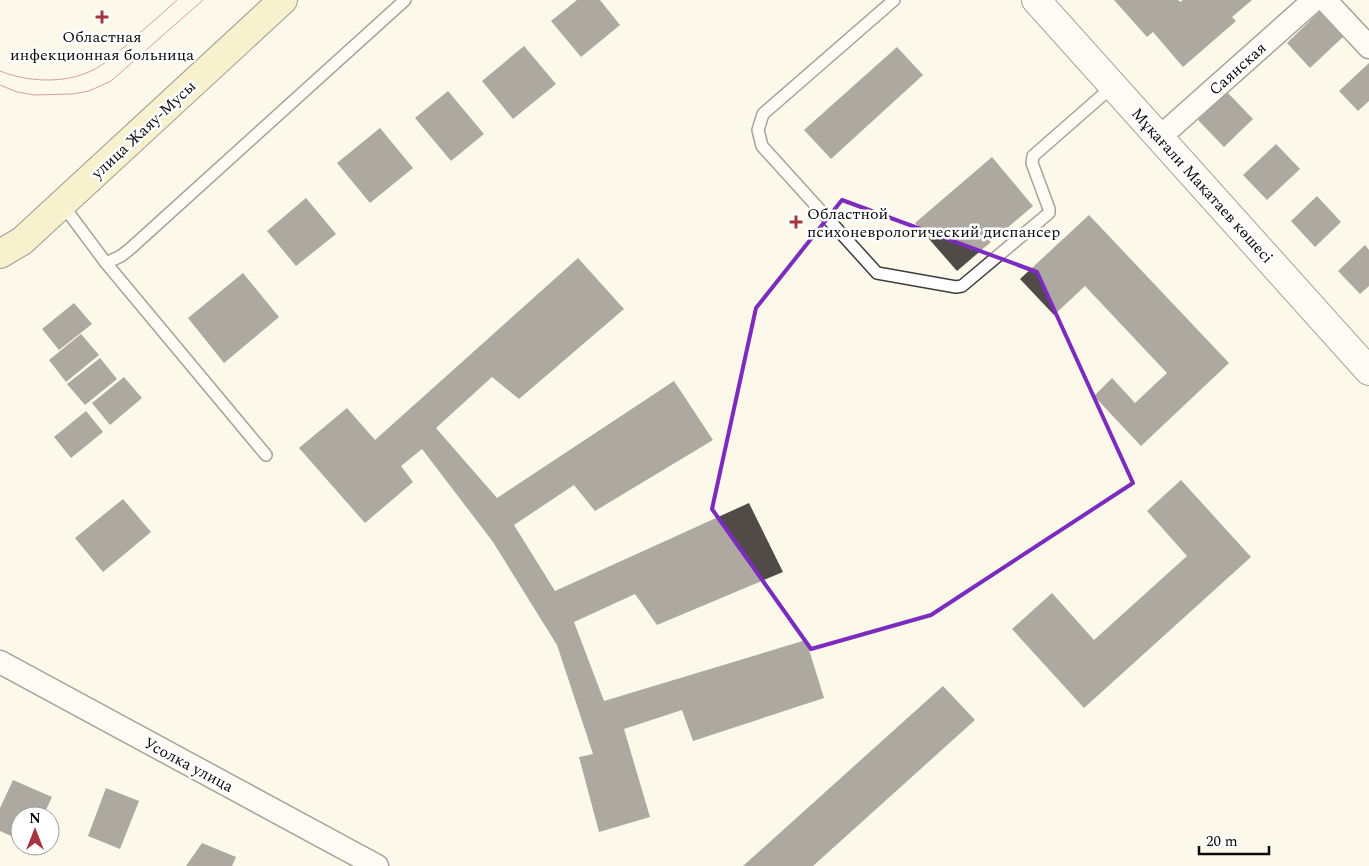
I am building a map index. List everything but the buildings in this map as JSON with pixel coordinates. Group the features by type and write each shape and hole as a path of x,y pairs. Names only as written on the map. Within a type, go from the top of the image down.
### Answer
{"main road":[{"name":"улица Жаяу-Мусы","path":"0,254 22,241 283,0"}],"street":[{"name":"Мұқағали Мақатаев көшесі","path":"1036,0 1369,371"},
{"name":"Саянская","path":"1160,137 1314,0"},
{"path":"1325,0 1369,46"},
{"name":"Усолка улица","path":"0,662 377,866"}],"lane":[{"path":"106,263 121,256 131,248 405,0"},
{"path":"894,0 764,114 758,130 762,146 878,273 956,287 962,286 1048,213 1049,209 1032,163 1033,156 1113,86"},
{"path":"62,204 106,263 266,455"}],"highlighted area":[{"path":"842,200 1037,272 1133,483 931,615 811,649 712,509 756,308"}],"tram line":[{"path":"0,71 11,75 46,80 69,78 91,71 112,58 177,0"},
{"path":"0,85 17,92 35,95 72,94 89,91 111,81 203,0"}],"place":[{"name":"Областная инфекционная больница","path":"102,17"},
{"name":"Областной психоневрологический диспансер","path":"796,222"}]}
